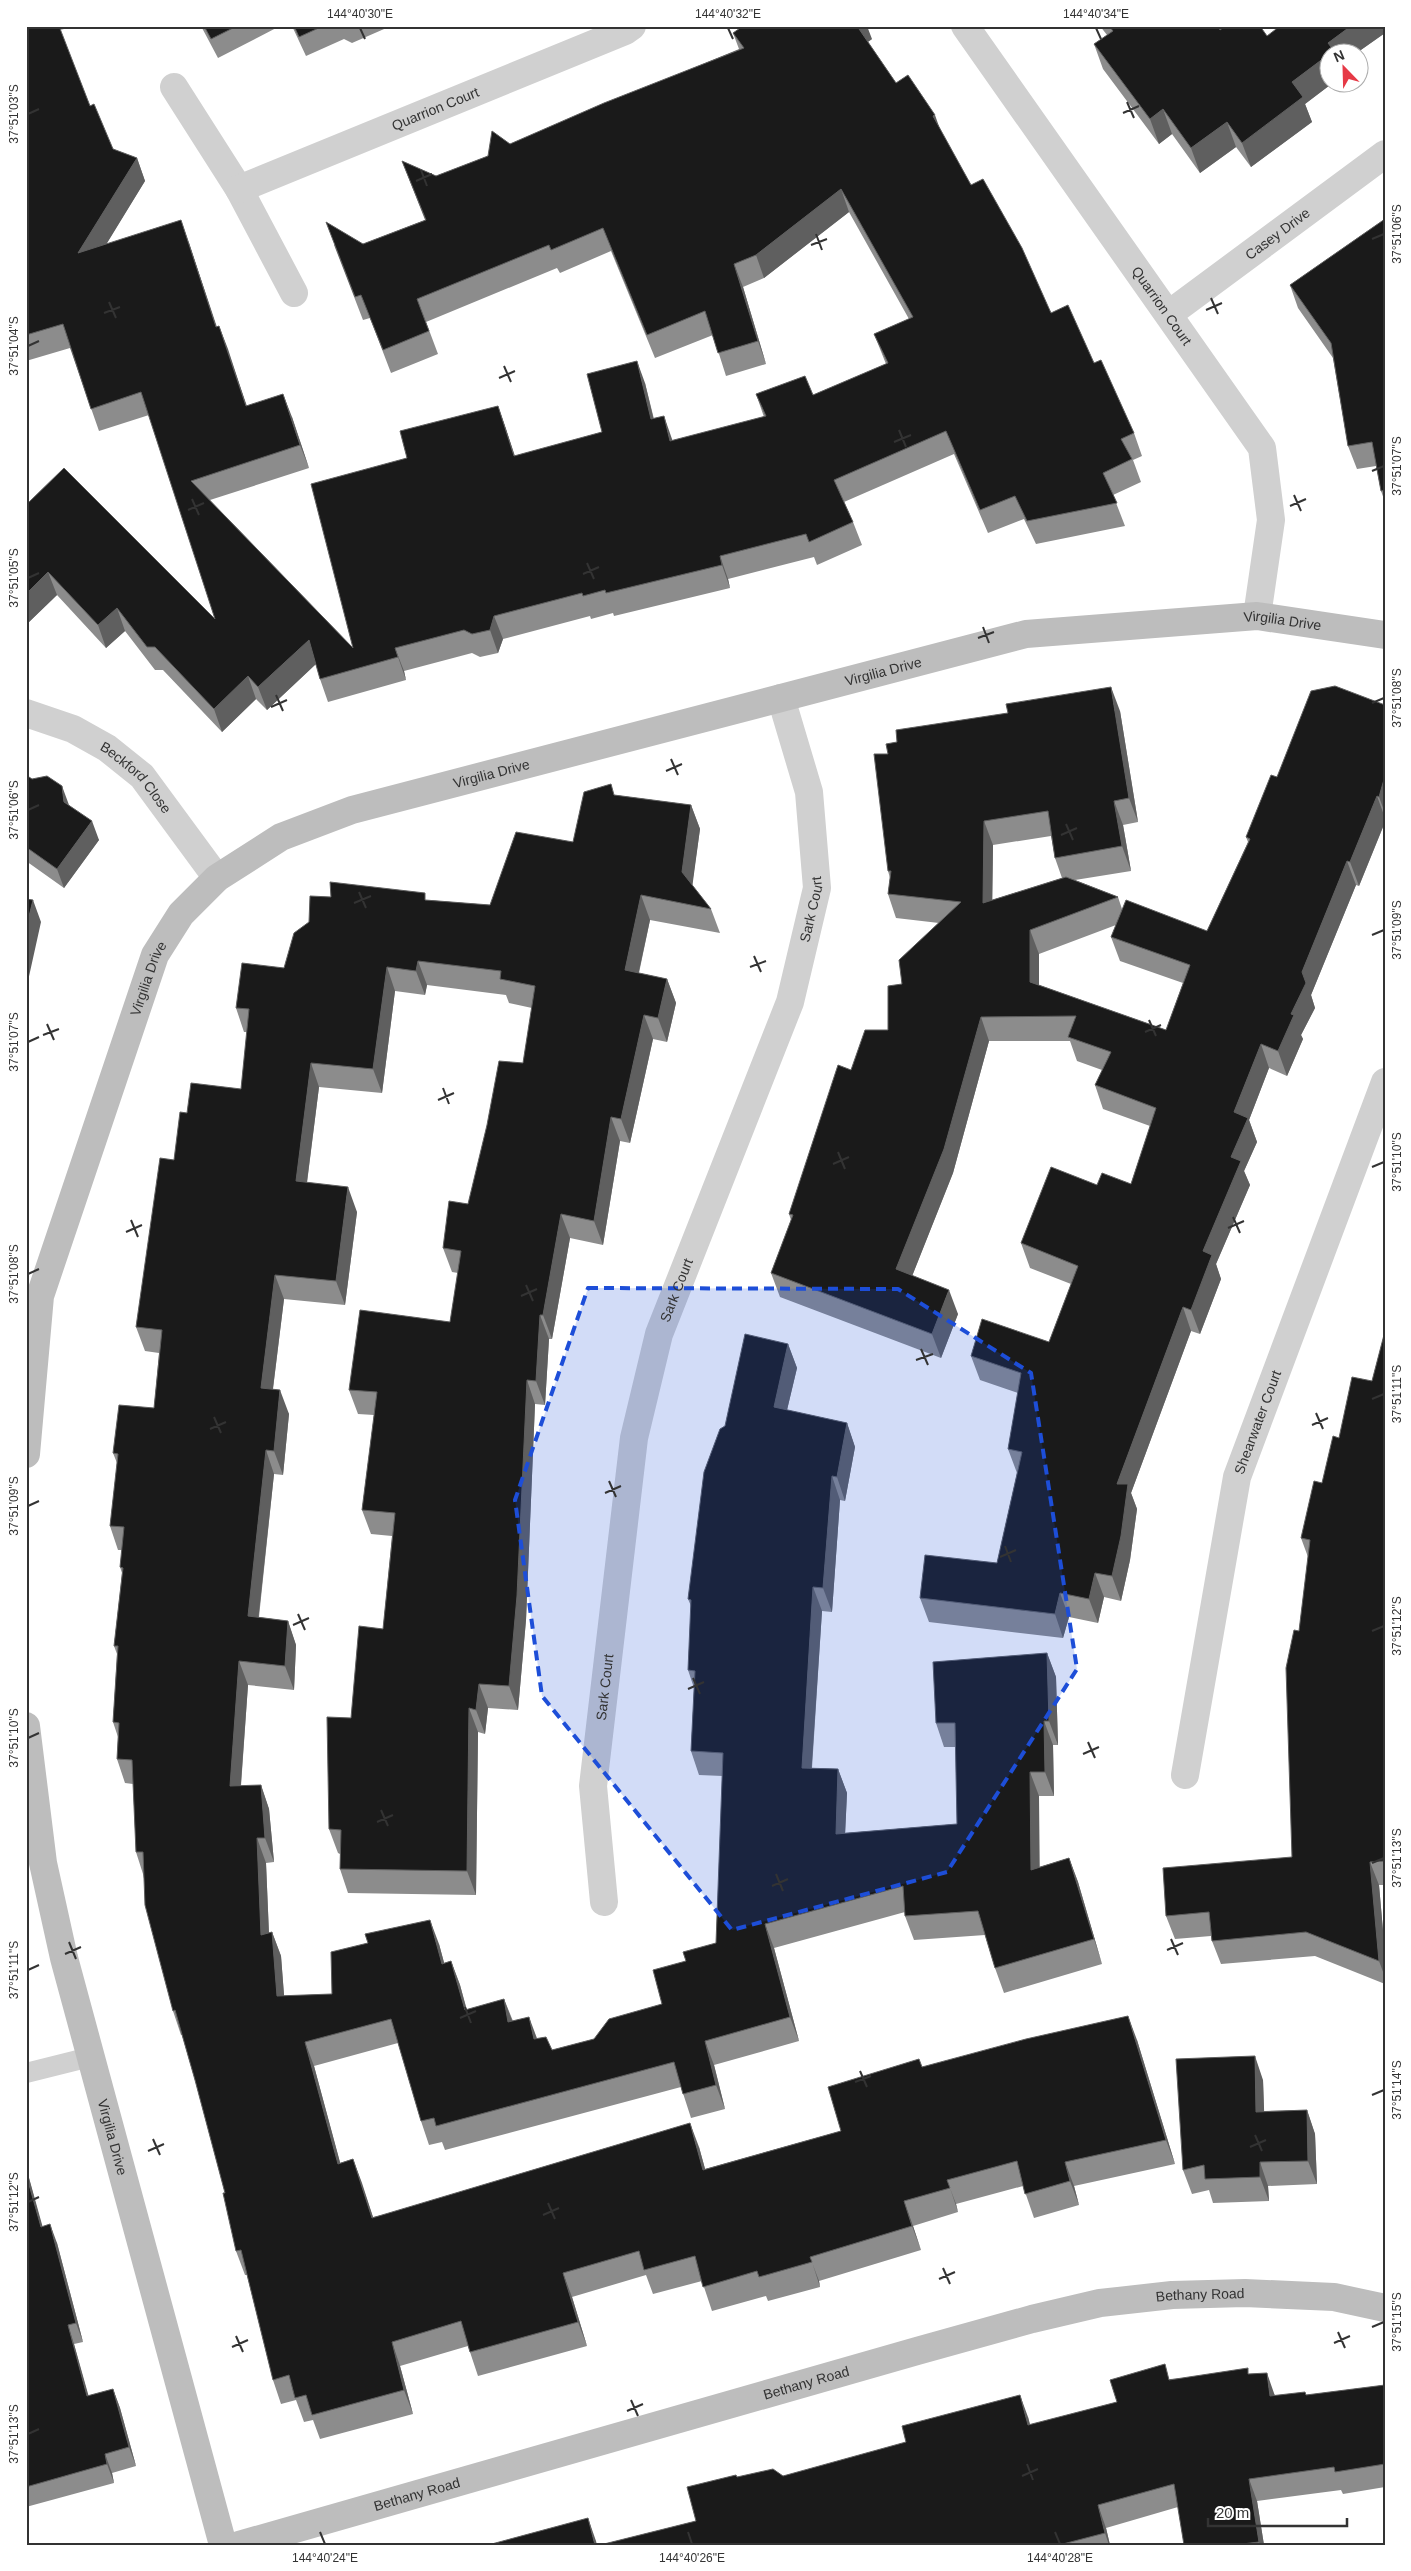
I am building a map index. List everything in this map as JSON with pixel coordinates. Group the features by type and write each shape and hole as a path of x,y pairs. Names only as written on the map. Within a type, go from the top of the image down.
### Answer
{"street":[{"name":"Quarrion Court","path":"239,189 625,31 632,26"},
{"name":"Quarrion Court","path":"964,26 1262,448 1271,520 1257,616"},
{"path":"174,87 239,189 294,293"},
{"name":"Casey Drive","path":"1169,314 1385,154"},
{"name":"Virgilia Drive","path":"26,1454 33,1294 155,955 181,914 217,878 281,837 352,810 1026,634 1257,616 1385,635"},
{"name":"Sark Court","path":"604,1902 593,1786 634,1438 659,1334 790,1002 817,888 809,792 781,698"},
{"name":"Beckford Close","path":"26,713 73,729 107,748 142,776 217,878"},
{"name":"Shearwater Court","path":"1185,1775 1237,1477 1385,1082"},
{"name":"Virgilia Drive","path":"26,1726 43,1863 64,1958 223,2545"},
{"name":"Bethany Road","path":"239,2545 917,2351 1032,2319 1100,2303 1172,2295 1245,2293 1334,2297 1385,2308"}],"lane":[{"path":"26,2073 90,2057"}],"highlighted area":[{"path":"588,1288 898,1289 1031,1373 1077,1669 947,1872 732,1930 542,1696 515,1500"}],"building":[{"path":"26,26 59,26 90,106 94,104 113,149 137,158 78,253 181,220 216,327 219,326 246,406 283,394 300,445 191,481 353,648 311,484 407,458 400,431 498,406 514,456 602,432 587,374 637,361 651,419 664,416 670,441 766,416 756,394 805,376 813,395 888,363 874,334 913,317 841,189 756,255 734,264 758,341 718,353 705,311 647,335 603,228 551,250 549,245 417,299 429,331 383,350 361,295 355,297 326,222 363,244 426,220 402,161 436,176 488,156 492,131 510,144 604,103 744,48 733,33 743,26 857,26 896,83 908,75 935,115 933,116 971,185 983,179 1022,248 1051,313 1068,305 1094,363 1101,360 1134,433 1121,439 1132,459 1103,473 1117,503 1027,521 1015,496 980,510 946,431 834,480 853,522 809,542 806,534 720,556 722,565 606,593 605,590 583,596 582,593 494,616 490,630 472,634 464,630 395,648 398,657 320,679 309,640 258,687 248,676 214,709 155,647 147,647 117,608 98,625 48,572 26,594 26,505 64,468 215,619 141,392 91,409 63,324 26,335"},
{"path":"204,26 237,26 211,39"},
{"path":"294,26 323,26 299,37"},
{"path":"1109,26 1218,26 1220,30 1225,26 1260,26 1267,36 1280,26 1351,26 1329,42 1318,42 1318,62 1292,82 1303,97 1242,143 1227,122 1191,148 1163,109 1150,119 1094,44 1113,31"},
{"path":"1385,219 1385,490 1381,491 1372,442 1348,446 1331,343 1290,285"},
{"path":"1335,686 1385,705 1385,776 1379,797 1377,796 1350,862 1347,861 1302,972 1306,983 1291,1014 1294,1015 1278,1051 1261,1044 1234,1112 1248,1118 1231,1157 1241,1161 1203,1251 1212,1255 1191,1310 1183,1307 1117,1484 1128,1484 1121,1536 1112,1576 1095,1573 1089,1599 1060,1593 1055,1614 920,1598 925,1555 997,1563 1022,1452 1008,1449 1021,1373 971,1356 982,1319 1049,1342 1078,1266 1021,1243 1051,1167 1097,1185 1102,1173 1131,1184 1156,1108 1095,1085 1111,1052 1068,1037 1076,1016 981,1017 944,1149 896,1269 949,1290 932,1334 771,1273 793,1215 789,1214 838,1065 851,1070 865,1030 888,1030 888,986 902,984 899,960 961,902 888,894 891,871 888,871 874,754 888,754 886,744 897,742 896,730 1008,713 1006,704 1111,687 1129,798 1114,801 1122,846 1055,858 1048,811 984,821 983,903 1066,877 1118,897 1030,930 1030,982 1166,1030 1190,965 1111,937 1126,900 1207,931 1250,839 1246,837 1271,775 1277,777 1311,691"},
{"path":"26,775 32,779 47,776 62,786 64,802 92,821 57,869 26,847"},
{"path":"611,784 614,795 691,805 682,872 711,909 641,895 625,970 667,979 658,1018 644,1015 621,1119 611,1117 594,1221 561,1214 543,1315 540,1315 536,1381 527,1380 517,1596 509,1686 479,1684 476,1710 469,1708 467,1871 340,1869 341,1830 329,1829 327,1717 351,1718 359,1626 383,1629 395,1513 362,1510 377,1392 349,1390 360,1310 450,1322 461,1251 443,1248 449,1201 468,1204 487,1125 499,1061 523,1063 535,986 500,979 501,971 418,961 416,971 387,967 373,1069 311,1063 296,1181 348,1187 336,1281 275,1275 261,1388 280,1390 274,1451 266,1450 248,1616 288,1621 285,1666 239,1661 230,1786 261,1785 265,1838 257,1838 261,1935 272,1932 277,1996 332,1994 331,1952 368,1943 365,1934 430,1920 442,1964 451,1961 465,2010 504,1999 508,2022 529,2017 534,2039 546,2037 552,2050 594,2039 609,2019 662,2004 653,1970 686,1961 683,1952 716,1943 723,1753 691,1751 695,1671 688,1670 691,1600 688,1599 704,1472 720,1429 725,1426 745,1334 788,1344 774,1407 847,1423 837,1477 832,1476 823,1588 813,1587 802,1768 838,1769 836,1834 957,1824 955,1723 936,1723 933,1662 1047,1653 1049,1721 1044,1721 1045,1772 1030,1772 1031,1870 1069,1858 1094,1939 995,1968 978,1911 905,1916 903,1886 765,1924 790,2017 705,2041 716,2085 683,2094 674,2062 436,2126 434,2118 421,2121 391,2019 305,2042 338,2164 353,2159 372,2218 690,2123 703,2170 841,2131 828,2087 919,2059 922,2067 1026,2039 1128,2016 1166,2140 1065,2162 1070,2181 1025,2194 1017,2161 947,2180 950,2188 904,2201 912,2226 810,2257 812,2262 759,2277 757,2271 703,2287 695,2256 644,2270 639,2251 563,2273 578,2322 470,2352 461,2321 392,2342 404,2390 312,2415 306,2395 295,2398 289,2375 273,2380 241,2250 236,2251 223,2193 225,2193 145,1905 143,1852 136,1852 132,1760 117,1759 119,1723 113,1722 118,1646 114,1646 123,1568 120,1567 124,1527 110,1526 118,1454 113,1453 119,1405 154,1408 162,1330 136,1327 160,1158 174,1160 180,1112 187,1113 191,1083 241,1089 249,1009 236,1008 242,963 284,968 294,933 309,922 310,896 331,897 330,882 425,893 425,900 490,905 516,832 573,842 584,792"},
{"path":"26,899 33,900 26,929"},
{"path":"1385,1331 1385,1861 1370,1862 1379,1961 1306,1932 1212,1941 1209,1912 1166,1916 1163,1868 1292,1857 1286,1668 1294,1630 1299,1631 1310,1540 1301,1538 1314,1481 1322,1483 1333,1436 1339,1438 1352,1377 1372,1381"},
{"path":"1255,2056 1256,2112 1307,2110 1308,2161 1260,2162 1260,2177 1205,2179 1204,2165 1183,2170 1176,2059"},
{"path":"26,2174 41,2227 50,2224 76,2323 68,2325 87,2396 113,2389 129,2447 105,2454 107,2464 26,2487"},
{"path":"1165,2364 1169,2380 1248,2368 1248,2374 1267,2373 1270,2396 1305,2392 1306,2395 1385,2385 1385,2464 1335,2472 1334,2467 1249,2479 1259,2542 1234,2545 1184,2545 1174,2484 1098,2505 1105,2533 1059,2545 600,2545 696,2521 687,2487 736,2475 737,2477 773,2469 783,2476 906,2442 902,2426 1020,2395 1028,2425 1117,2402 1110,2380"},
{"path":"588,2518 595,2545 488,2545"}]}
